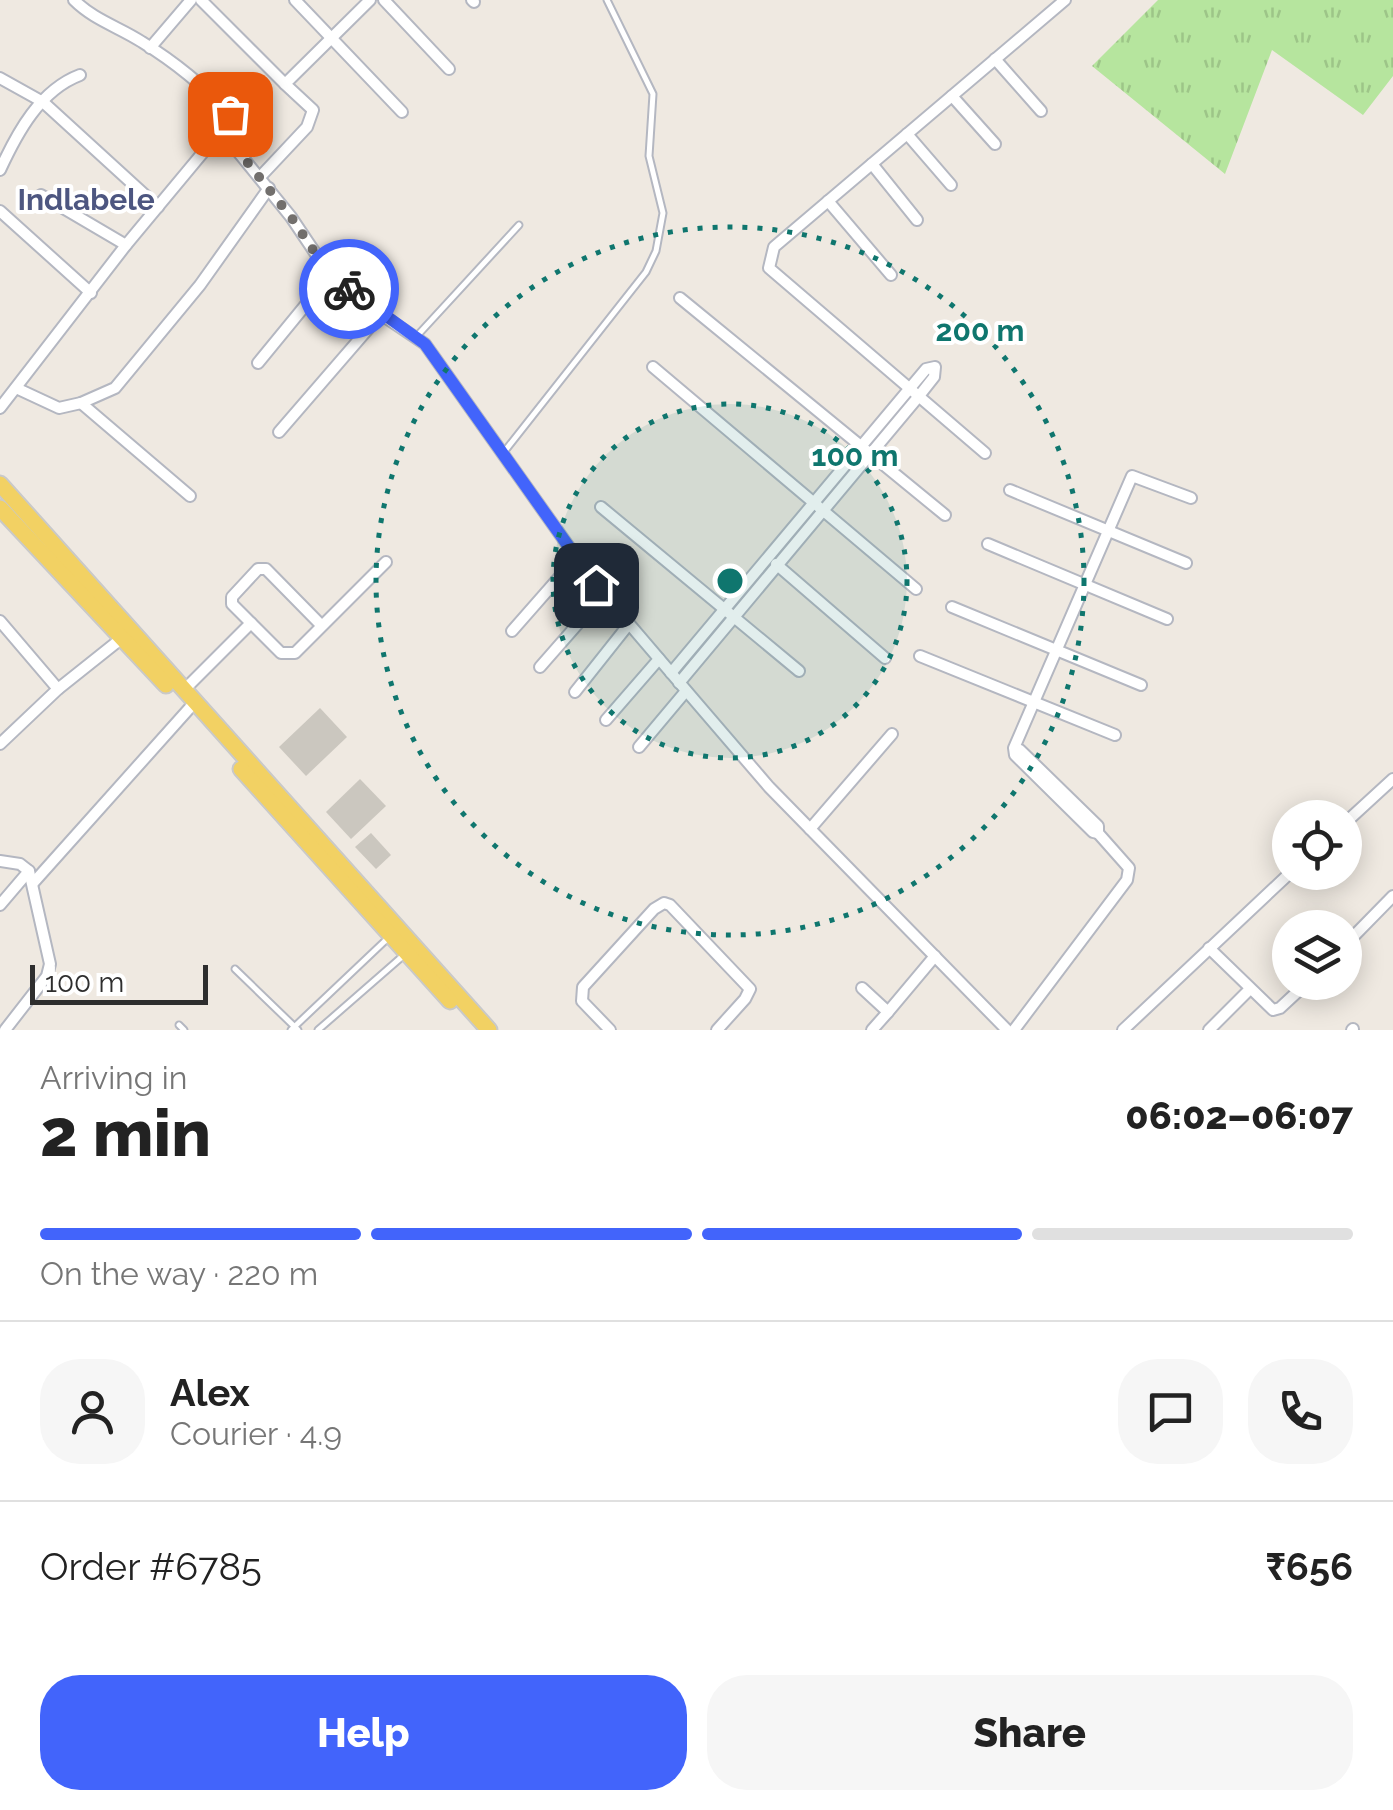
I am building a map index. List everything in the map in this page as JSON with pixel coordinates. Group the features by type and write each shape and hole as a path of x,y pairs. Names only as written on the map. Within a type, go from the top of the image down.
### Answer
{"main road":[{"path":"0,484 394,933 489,1030"},
{"path":"0,508 122,638 189,700"},
{"path":"410,950 476,1030"}],"street":[{"path":"74,0 88,15 150,48 213,96 230,114 236,148 331,274 415,338 445,368 577,557 629,624 769,787 1010,1030 1127,880 1130,868 1015,755 1014,748 1132,476 1190,498"},
{"path":"150,48 191,0"},
{"path":"201,0 312,110 307,127 260,176"},
{"path":"295,0 402,112"},
{"path":"285,84 370,0"},
{"path":"384,0 449,69"},
{"path":"985,453 769,268 774,247 1065,0"},
{"path":"995,59 1040,111"},
{"path":"0,170 17,132 43,102 68,80 80,75"},
{"path":"0,78 43,102 158,208"},
{"path":"952,96 995,144"},
{"path":"0,408 126,245 215,138 230,130"},
{"path":"907,134 951,185"},
{"path":"872,164 917,220"},
{"path":"16,388 59,408 116,388 200,285 269,188"},
{"path":"41,195 126,245"},
{"path":"828,201 890,275"},
{"path":"0,211 90,293"},
{"path":"258,363 331,274"},
{"path":"680,298 945,515"},
{"path":"279,432 381,314"},
{"path":"652,367 916,589"},
{"path":"640,747 817,508 914,392"},
{"path":"81,403 190,496"},
{"path":"1010,490 1186,564"},
{"path":"601,507 799,672"},
{"path":"671,673 768,556 817,508"},
{"path":"988,544 1167,619"},
{"path":"768,556 886,658"},
{"path":"512,632 577,557"},
{"path":"322,626 272,573 258,568 232,598 232,604 282,653 296,653 386,562"},
{"path":"540,666 604,594"},
{"path":"952,608 1141,685"},
{"path":"0,621 58,689"},
{"path":"0,905 32,877 189,700 251,623"},
{"path":"574,692 629,624"},
{"path":"0,744 58,689 122,638"},
{"path":"920,656 1115,736"},
{"path":"606,720 659,658"},
{"path":"810,829 892,734"},
{"path":"1362,807 1393,779"},
{"path":"0,862 20,864 32,877 49,971 5,1030"},
{"path":"1124,1030 1272,890"},
{"path":"1362,928 1393,896"},
{"path":"610,1030 582,1001 580,992 654,909 664,903 670,904 750,988 718,1030"},
{"path":"1209,948 1248,990 1276,1010 1287,1000"},
{"path":"872,1030 935,956"},
{"path":"862,988 888,1012"},
{"path":"1208,1030 1248,990"}],"lane":[{"path":"504,452 646,272 656,251 664,213 649,156 653,94 608,0"},
{"path":"415,338 518,225"},
{"path":"235,968 295,1029 394,933"},
{"path":"318,1030 410,950"}],"green space":[{"path":"1158,0 1393,0 1393,76 1363,115 1272,50 1225,174 1092,66"}],"building":[{"path":"320,708 347,737 306,776 279,747"},
{"path":"360,779 386,806 351,839 326,812"},
{"path":"371,833 391,855 376,869 355,847"}],"way so far":[{"path":"230,114 236,148 291,217 328,272 349,289"}],"district":[{"name":"Indlabele","path":"86,199"}],"route":[{"path":"349,289 425,344 596,585"}]}
